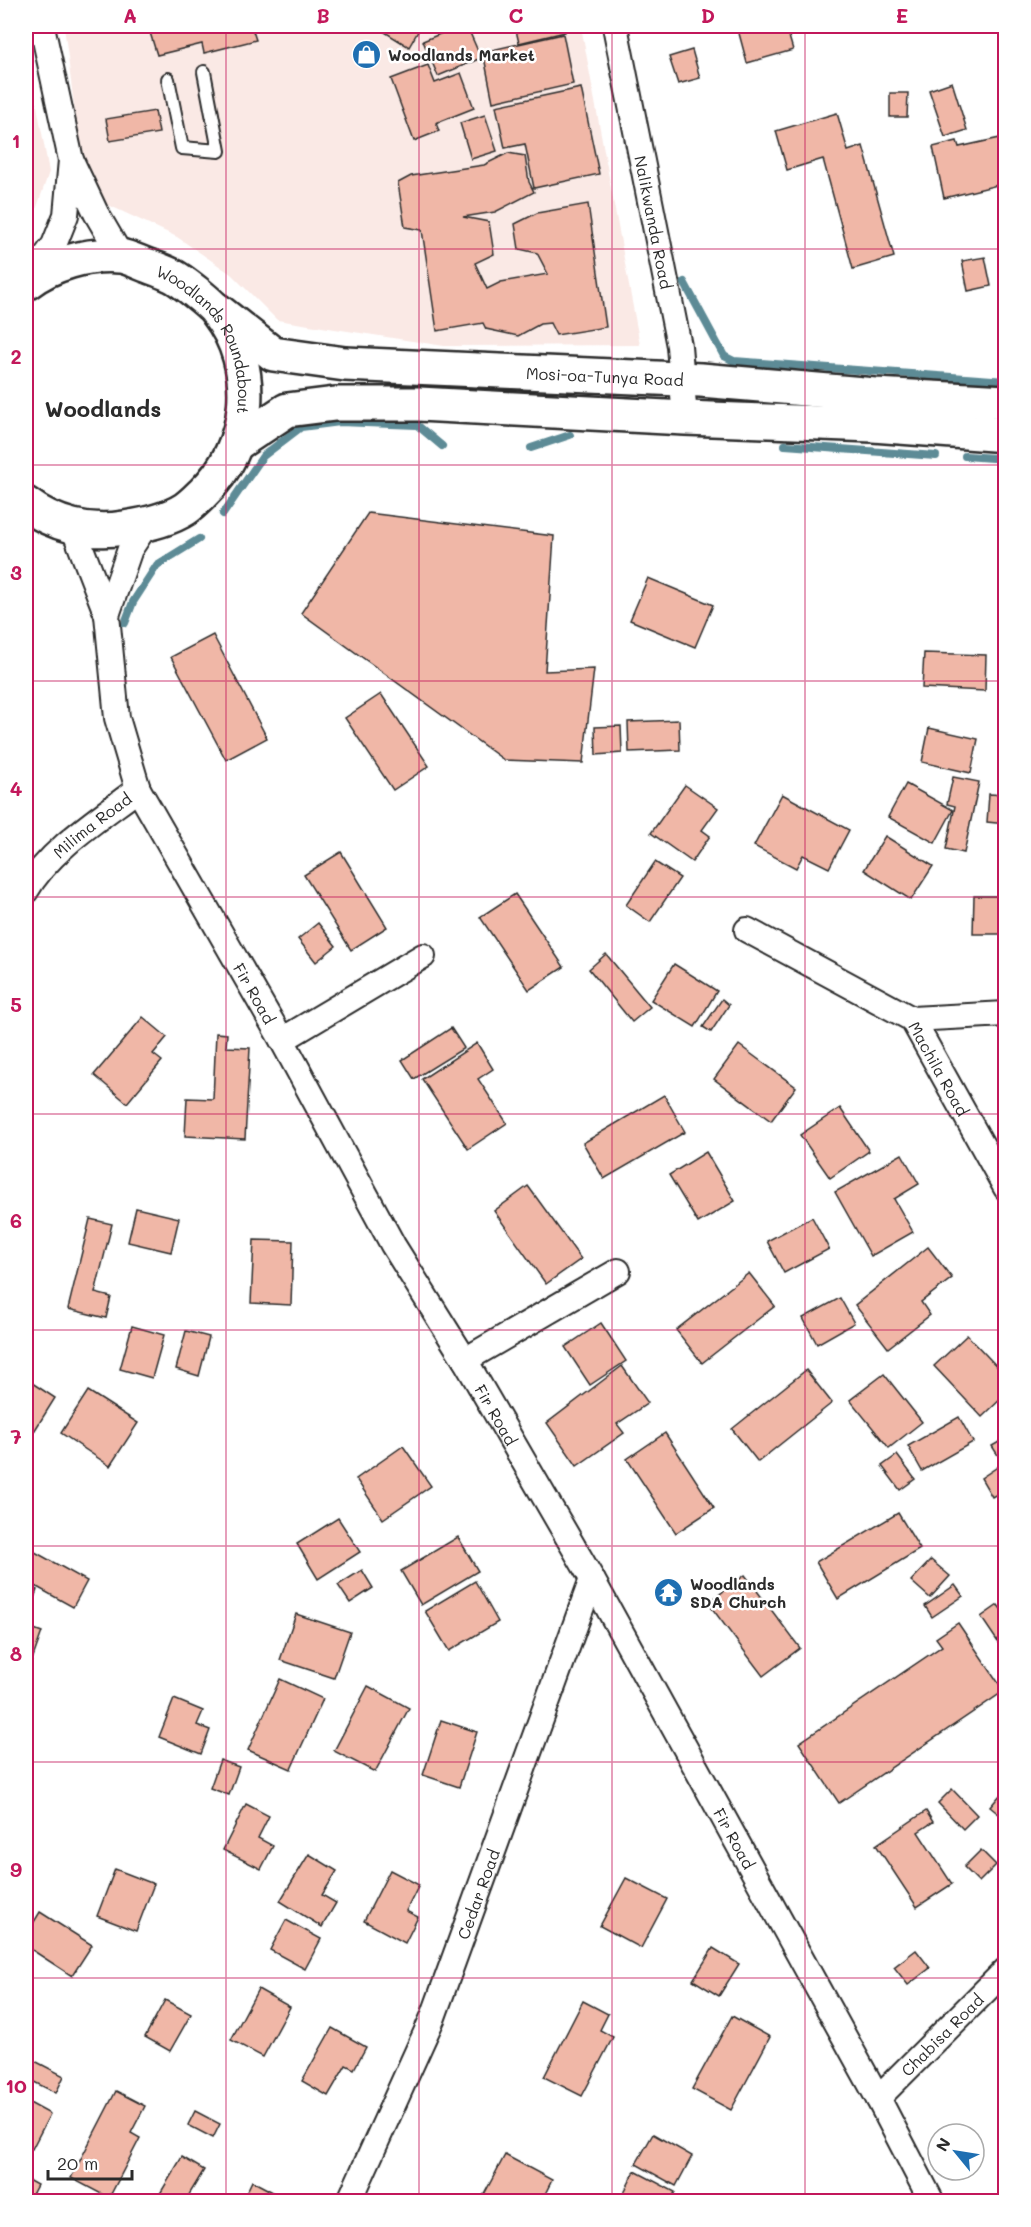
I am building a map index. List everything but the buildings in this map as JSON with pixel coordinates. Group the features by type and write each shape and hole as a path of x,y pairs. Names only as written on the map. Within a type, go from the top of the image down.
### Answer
{"main road":[{"name":"Woodlands Roundabout","path":"27,282 57,265 89,257 121,256 174,276 217,310 231,335 241,362 246,390 244,417 237,444 216,480 185,509 146,525 109,531 44,519"},
{"name":"Mosi-oa-Tunya Road","path":"217,310 273,354 300,359 345,364 683,379 875,395 1005,402"},
{"path":"237,444 287,410 335,404 419,404 873,425 1005,435"}],"street":[{"path":"42,26 71,160 96,213 121,256"},
{"name":"Nalikwanda Road","path":"615,26 679,346 685,418"},
{"path":"27,282 54,245 66,215 71,160"},
{"name":"Fir Road","path":"44,519 107,615"},
{"name":"Fir Road","path":"146,525 130,549 107,615 117,718 138,789 282,1040 393,1245 465,1360 592,1579 878,2098 932,2202"},
{"name":"Milima Road","path":"26,891 33,877 74,838 138,789"},
{"name":"Machila Road","path":"747,930 912,1018 1005,1188"},
{"path":"282,1040 423,956"},
{"path":"912,1018 1005,1014"},
{"path":"465,1360 618,1271"},
{"name":"Cedar Road","path":"349,2202 433,2017 592,1579"},
{"name":"Chabisa Road","path":"878,2098 1005,1970"}],"lane":[{"path":"168,79 182,148 219,151 204,72"}],"shaded area":[{"path":"64,26 581,26 640,345 444,346 277,320 231,274 177,237 104,203 82,169"},
{"path":"26,45 49,172 26,239"}],"waterway":[{"path":"684,282 724,356 734,361 1006,381"},
{"path":"223,514 263,456 301,427 340,422 417,425 442,446"},
{"path":"531,448 570,435"},
{"path":"785,445 936,456"},
{"path":"965,456 1006,459"},
{"path":"125,623 133,602 157,565 199,539"}],"place":[{"name":"Woodlands Market","path":"367,54"},
{"name":"Woodlands SDA Church","path":"669,1592"}],"district":[{"name":"Woodlands","path":"103,408"}]}
